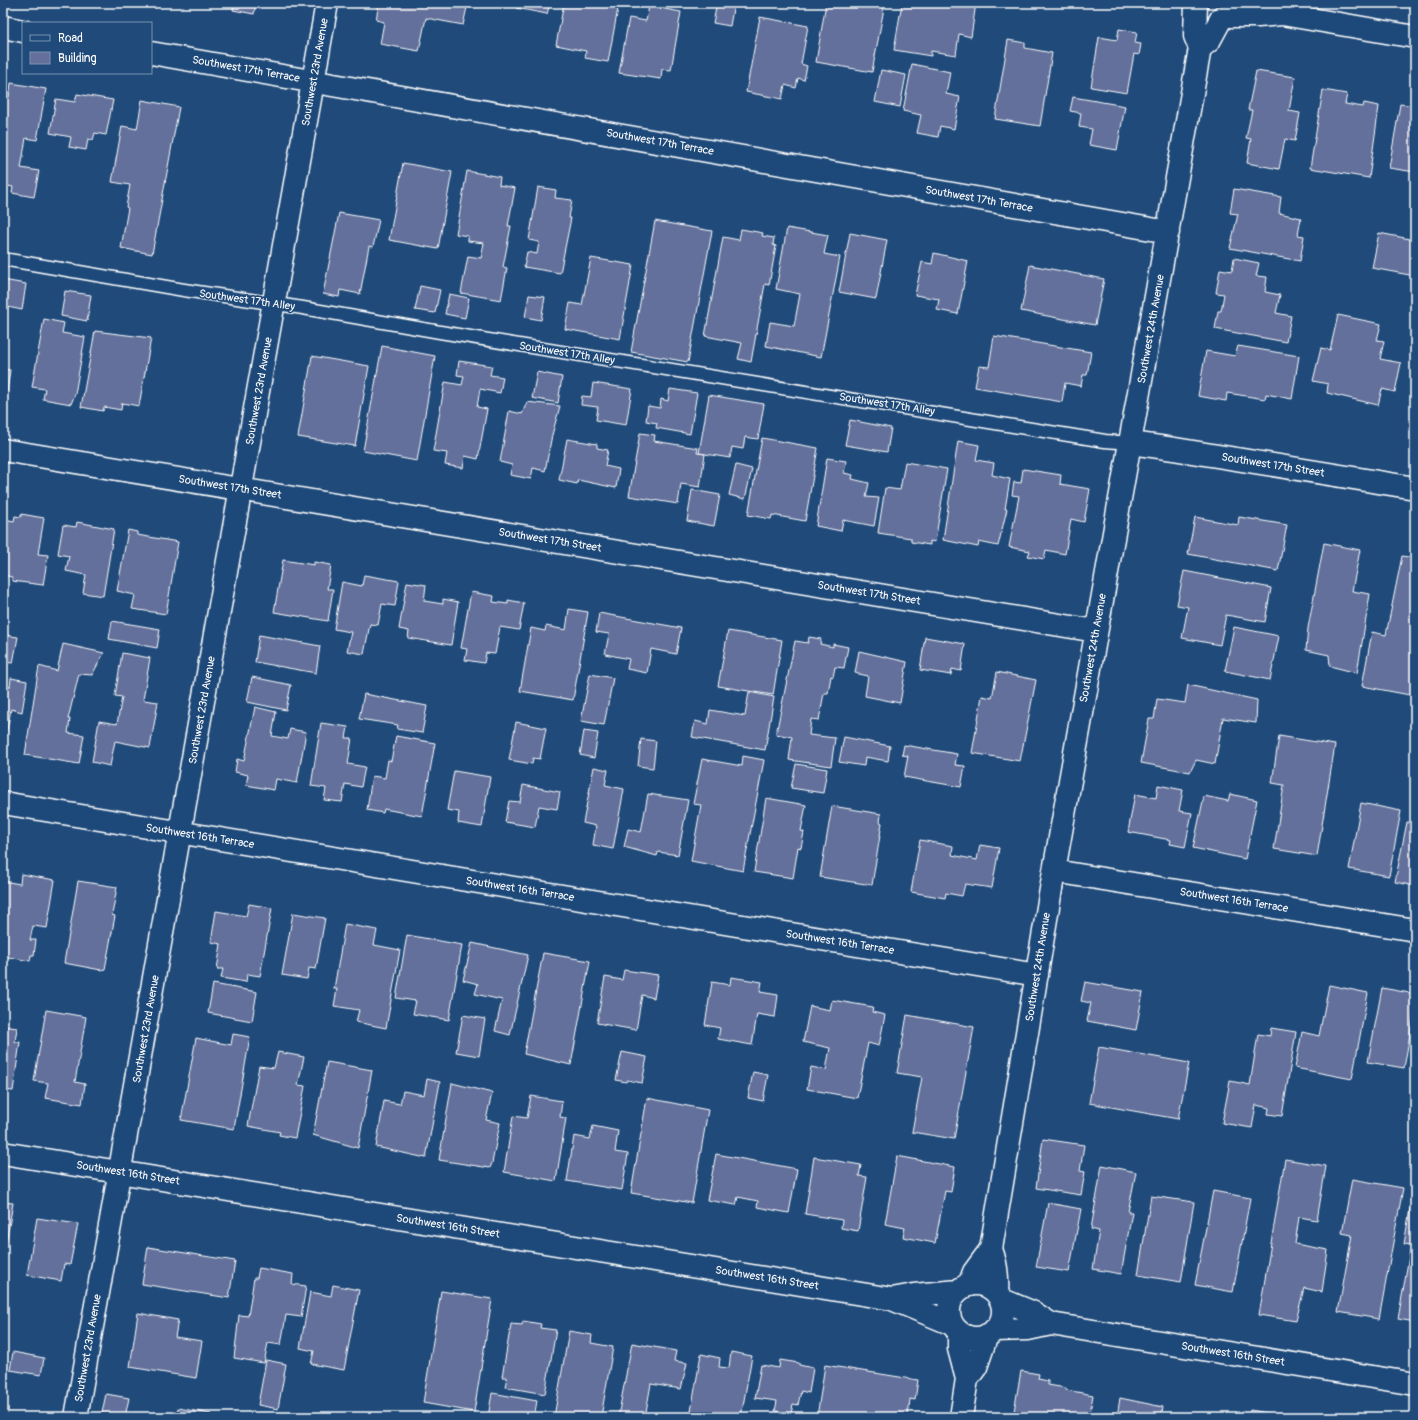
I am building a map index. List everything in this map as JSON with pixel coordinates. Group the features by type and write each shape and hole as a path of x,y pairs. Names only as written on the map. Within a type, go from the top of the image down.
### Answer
{"street":[{"name":"Southwest 23rd Avenue","path":"76,1417 275,303 327,3"},
{"path":"1196,3 1208,14 1227,12 1258,16 1282,14 1415,37"},
{"name":"Southwest 24th Avenue","path":"998,1297 997,1271 991,1249 1054,871 1200,48 1195,36 1196,3"},
{"path":"1261,3 1282,14"},
{"path":"1200,48 1209,41 1227,12"},
{"path":"3,27 22,30"},
{"name":"Southwest 17th Terrace","path":"152,53 1168,232"},
{"name":"Southwest 17th Street","path":"1131,443 1415,488"},
{"name":"Southwest 17th Street","path":"3,450 1096,631"},
{"name":"Southwest 16th Terrace","path":"3,803 1037,975"},
{"name":"Southwest 16th Terrace","path":"1054,871 1415,930"},
{"name":"Southwest 16th Street","path":"3,1153 892,1299 956,1328"},
{"name":"Southwest 24th Avenue","path":"963,1288 991,1249"},
{"path":"961,1417 967,1379 959,1349 956,1328 949,1316 949,1307 952,1298 963,1288 984,1286 998,1297 1002,1316 991,1333 976,1367 967,1379"},
{"name":"Southwest 16th Street","path":"892,1299 963,1288"},
{"name":"Southwest 16th Street","path":"998,1297 1034,1313 1051,1324"},
{"name":"Southwest 16th Street","path":"991,1333 1028,1329 1051,1324 1415,1384"},
{"path":"956,1328 973,1338 991,1333"}],"lane":[{"name":"Southwest 17th Alley","path":"3,259 1105,441 1131,443"}],"building":[{"path":"234,3 256,3 254,14 233,10"},
{"path":"379,3 468,3 463,25 426,18 419,51 380,44 384,22 376,20"},
{"path":"517,3 550,3 547,14 516,8"},
{"path":"564,3 619,3 608,62 585,58 586,51 556,45"},
{"path":"717,3 734,3 730,26 713,23"},
{"path":"826,3 885,3 872,72 816,62"},
{"path":"902,3 976,3 971,37 959,34 956,55 931,51 931,56 894,50"},
{"path":"649,6 681,12 671,70 662,69 661,79 619,73 629,18 646,21"},
{"path":"760,17 808,26 801,64 807,66 804,80 798,78 796,88 785,85 782,99 746,92"},
{"path":"1119,29 1137,32 1135,43 1141,44 1139,55 1134,54 1127,93 1091,87 1099,37 1117,40"},
{"path":"1008,40 1025,43 1025,48 1052,53 1040,126 995,119"},
{"path":"912,64 950,72 946,94 960,97 954,129 940,126 938,137 917,133 921,115 903,111"},
{"path":"881,70 906,75 900,107 875,102"},
{"path":"1256,71 1295,77 1289,111 1300,113 1295,141 1285,139 1279,169 1247,163 1251,139 1246,138 1252,110 1248,110"},
{"path":"11,83 46,89 37,140 26,138 21,168 39,171 34,197 12,193 13,187 3,185 3,96 9,97"},
{"path":"1323,90 1347,94 1345,104 1363,107 1364,103 1379,106 1369,178 1310,168"},
{"path":"77,94 113,100 106,135 95,133 93,140 88,139 86,150 69,147 71,137 50,133 56,99 75,102"},
{"path":"1073,97 1125,106 1117,150 1089,145 1092,129 1079,127 1081,113 1070,111"},
{"path":"142,100 179,107 152,254 121,248 128,208 126,207 130,185 112,182 122,126 137,129"},
{"path":"1400,104 1415,106 1415,172 1389,168"},
{"path":"403,163 452,172 438,249 389,240"},
{"path":"467,171 500,177 499,185 515,188 508,226 511,226 503,267 507,268 501,300 461,293 468,256 481,258 484,243 468,241 468,236 456,234"},
{"path":"538,187 556,190 555,198 572,200 569,218 571,218 560,273 524,267 527,252 537,254 539,242 529,240"},
{"path":"1234,189 1281,197 1279,213 1301,218 1298,235 1304,236 1300,261 1230,248 1238,214 1230,213"},
{"path":"339,213 379,220 373,247 369,246 360,294 340,290 339,297 323,294"},
{"path":"655,221 712,231 688,362 631,352"},
{"path":"787,228 828,235 824,254 840,257 821,357 766,346 770,322 794,326 800,294 776,289"},
{"path":"741,229 763,233 762,236 774,238 773,245 776,246 769,285 765,284 751,362 738,359 742,343 705,336 723,237 739,240"},
{"path":"850,233 887,240 876,299 839,292"},
{"path":"1379,233 1415,240 1415,276 1372,268"},
{"path":"934,253 968,261 958,314 937,310 939,299 915,295 922,262 932,264"},
{"path":"591,258 633,265 620,339 565,329 570,303 582,305"},
{"path":"1234,258 1259,263 1256,276 1267,277 1265,292 1280,295 1276,313 1291,316 1286,342 1215,329 1218,311 1221,311 1224,294 1216,293 1220,269 1232,271"},
{"path":"1030,265 1104,279 1095,325 1021,311"},
{"path":"3,280 26,284 22,310 3,306"},
{"path":"420,286 440,290 435,313 415,310"},
{"path":"65,291 91,295 87,321 61,316"},
{"path":"449,294 469,298 465,318 445,314"},
{"path":"529,295 545,297 541,320 525,317"},
{"path":"1338,315 1381,324 1377,340 1384,341 1380,359 1401,363 1395,392 1382,389 1378,405 1327,393 1328,384 1313,381 1321,348 1330,350"},
{"path":"44,319 64,323 62,333 85,337 75,394 71,404 43,399 45,389 32,387"},
{"path":"95,331 151,338 139,406 122,403 121,410 104,407 103,411 81,407"},
{"path":"994,336 1091,352 1087,375 1083,375 1081,386 1065,383 1062,402 975,387 979,366 989,367"},
{"path":"382,346 435,356 417,461 363,451"},
{"path":"1238,346 1299,356 1292,399 1266,394 1265,399 1227,393 1226,401 1198,396 1206,351 1235,356"},
{"path":"312,356 369,366 355,446 298,437"},
{"path":"459,361 492,366 490,375 503,377 500,393 480,389 477,407 487,409 478,459 465,456 463,468 445,465 447,453 433,451 445,382 462,385 464,376 457,375"},
{"path":"3,369 10,370 7,392 3,392"},
{"path":"537,372 562,377 558,403 532,398"},
{"path":"593,383 632,389 626,425 596,420 598,407 581,405 582,396 591,397"},
{"path":"670,389 697,393 690,434 656,428 657,423 646,421 648,406 660,408 661,399 668,401"},
{"path":"709,395 764,404 758,439 745,437 743,449 732,447 730,458 699,453"},
{"path":"527,402 560,406 552,435 545,471 533,468 531,479 510,475 512,465 500,462 509,411 522,414"},
{"path":"850,420 891,428 887,452 845,445"},
{"path":"640,433 655,435 654,441 698,448 697,453 705,454 700,487 681,484 678,504 629,496"},
{"path":"762,438 818,448 805,521 772,515 771,519 748,515"},
{"path":"567,439 597,444 597,448 608,450 605,466 619,469 616,488 578,480 577,484 559,480"},
{"path":"958,441 979,445 976,460 994,463 992,475 1010,479 1005,509 1007,509 998,546 979,542 978,547 943,540"},
{"path":"827,458 846,461 844,473 853,475 852,479 869,483 866,497 879,498 874,526 843,520 841,531 816,526"},
{"path":"905,462 947,469 935,542 930,541 930,545 911,542 911,538 878,533 885,488 900,490"},
{"path":"736,465 752,469 745,499 729,495"},
{"path":"1023,469 1061,475 1060,484 1090,489 1084,522 1071,519 1065,554 1046,550 1044,559 1028,556 1030,551 1009,547 1019,496 1012,495 1014,482 1021,483"},
{"path":"692,490 720,495 714,526 687,521"},
{"path":"21,514 44,518 38,554 48,555 43,585 12,581 12,577 3,575 4,519 14,521 15,516 21,517"},
{"path":"1195,517 1238,525 1239,517 1287,525 1278,571 1188,554"},
{"path":"77,522 114,529 103,596 83,593 86,575 66,571 69,556 58,554 63,525 76,527"},
{"path":"128,530 137,532 137,535 178,542 166,614 132,609 135,595 117,591"},
{"path":"1324,543 1360,550 1352,591 1370,594 1357,673 1330,666 1329,655 1306,650 1308,628"},
{"path":"1402,556 1415,558 1415,696 1362,686 1372,632 1386,635"},
{"path":"283,560 314,565 314,562 331,565 327,589 333,589 328,621 274,612"},
{"path":"1184,571 1271,588 1265,622 1226,615 1220,645 1182,638 1188,607 1177,605"},
{"path":"364,575 399,581 395,606 382,604 378,625 370,624 364,654 347,651 351,632 334,629 342,582 362,586"},
{"path":"407,582 426,585 424,601 443,604 443,599 458,602 451,645 408,638 409,631 399,629"},
{"path":"3,587 7,587 3,611"},
{"path":"471,592 494,596 493,602 508,604 508,600 524,603 519,630 500,627 495,654 486,653 484,663 465,660 467,649 461,648"},
{"path":"569,609 588,612 573,700 520,691 531,628 545,631 546,626 566,630"},
{"path":"599,613 681,628 676,654 651,649 647,673 627,669 629,659 605,654 609,634 596,632"},
{"path":"112,621 160,629 157,648 109,639"},
{"path":"1234,627 1279,636 1270,680 1225,671"},
{"path":"728,631 782,640 773,695 718,686"},
{"path":"3,635 18,637 13,663 3,662"},
{"path":"259,635 320,646 316,673 255,662"},
{"path":"809,637 821,639 820,644 833,647 833,644 848,647 844,668 835,667 833,677 831,676 828,693 824,693 819,720 811,719 809,735 835,738 831,766 789,760 792,737 776,734 795,641 808,643"},
{"path":"925,637 965,644 961,671 952,669 951,675 920,670"},
{"path":"63,644 104,653 92,675 79,674 68,719 70,719 68,733 84,735 79,764 25,755 39,666 57,671"},
{"path":"859,651 907,662 900,703 865,696 868,676 855,673"},
{"path":"122,653 150,658 143,700 158,702 150,748 115,741 110,766 92,762 99,721 117,724 122,697 115,696"},
{"path":"997,672 1036,680 1020,761 972,753 982,696 992,698"},
{"path":"590,674 613,678 604,725 581,721"},
{"path":"252,677 291,685 286,710 247,702"},
{"path":"11,678 27,681 22,712 11,709 4,746 3,686 10,687"},
{"path":"1188,685 1257,700 1256,723 1223,718 1215,764 1196,760 1190,772 1141,763 1149,719 1154,719 1157,699 1185,703"},
{"path":"749,692 774,697 765,750 692,737 695,721 708,724 710,710 745,716"},
{"path":"364,694 427,706 422,733 397,729 398,725 359,719"},
{"path":"255,707 276,712 272,736 288,739 290,729 306,732 297,783 276,779 274,790 246,785 248,775 235,772 237,759 244,761"},
{"path":"516,722 546,728 540,759 533,758 532,764 509,760"},
{"path":"321,723 348,727 346,738 352,738 348,764 365,767 361,787 345,784 342,802 324,800 326,788 311,786"},
{"path":"584,731 598,733 594,758 580,755"},
{"path":"396,736 435,743 422,816 384,809 383,813 367,810 372,776 385,778 388,760 391,761"},
{"path":"1279,736 1335,745 1317,856 1274,849 1284,785 1272,783"},
{"path":"844,737 890,746 888,761 865,757 864,766 839,762"},
{"path":"641,739 656,741 653,768 638,766"},
{"path":"904,745 957,754 955,765 965,766 961,787 904,777 908,756 902,755"},
{"path":"743,756 764,760 743,871 691,861 701,805 693,804 702,759 742,766"},
{"path":"796,764 827,769 823,793 791,788"},
{"path":"594,767 608,770 605,785 624,789 613,849 593,845 596,826 583,823"},
{"path":"454,771 490,777 482,827 458,823 459,812 447,810"},
{"path":"523,785 560,792 557,809 539,806 535,827 505,822 509,801 520,802"},
{"path":"1158,785 1183,790 1179,811 1192,813 1185,847 1170,844 1171,840 1128,832 1135,794 1156,798"},
{"path":"648,794 688,800 678,855 658,852 657,856 624,847 628,829 641,832"},
{"path":"1230,794 1257,800 1245,859 1193,848 1204,796 1228,801"},
{"path":"766,798 806,805 801,831 804,832 801,848 798,847 793,878 754,872"},
{"path":"1361,803 1401,811 1389,876 1349,869"},
{"path":"832,806 881,814 880,822 882,823 872,885 820,877"},
{"path":"1407,822 1415,823 1415,886 1395,882"},
{"path":"920,840 953,846 952,855 977,860 980,845 999,848 992,888 965,884 962,896 946,893 945,898 911,892"},
{"path":"21,874 55,880 47,928 33,926 30,940 36,940 34,955 31,955 30,961 3,956 3,881 20,884"},
{"path":"78,881 117,887 112,915 115,916 105,969 101,970 64,963"},
{"path":"249,904 272,908 260,976 247,974 246,982 221,978 223,969 217,969 221,944 211,942 216,911 246,916"},
{"path":"293,913 325,918 316,969 309,968 307,979 282,975"},
{"path":"345,924 377,930 374,945 400,950 386,1028 356,1022 359,1010 334,1006 337,989 334,989"},
{"path":"407,935 462,945 449,1020 413,1014 416,1001 396,998"},
{"path":"472,943 528,955 510,1035 495,1031 502,1000 475,994 478,984 463,980"},
{"path":"543,953 590,961 571,1065 524,1054"},
{"path":"624,970 658,975 654,998 642,995 636,1030 597,1023 605,977 622,980"},
{"path":"731,977 762,982 760,992 778,995 775,1017 757,1014 752,1045 718,1039 720,1028 705,1025 712,982 730,985"},
{"path":"1085,982 1143,992 1136,1030 1087,1021 1091,1003 1081,1001"},
{"path":"213,984 257,992 252,1021 208,1013"},
{"path":"1329,985 1368,993 1352,1079 1295,1068 1302,1032 1319,1036"},
{"path":"1382,988 1415,994 1415,1006 1404,1068 1368,1062"},
{"path":"832,1000 873,1007 872,1012 885,1015 879,1046 868,1043 857,1098 807,1089 811,1067 826,1070 830,1048 803,1042 810,1006 830,1010"},
{"path":"46,1010 86,1017 75,1082 85,1084 82,1104 45,1098 48,1083 34,1081"},
{"path":"463,1015 485,1019 479,1056 456,1052"},
{"path":"907,1015 974,1027 954,1139 912,1132 922,1077 897,1073"},
{"path":"3,1026 17,1028 15,1042 20,1042 13,1091 3,1090"},
{"path":"1271,1028 1296,1032 1282,1116 1268,1114 1269,1108 1256,1105 1252,1128 1222,1123 1230,1081 1250,1085 1258,1034 1270,1036"},
{"path":"233,1034 250,1037 234,1129 181,1120 196,1038 231,1045"},
{"path":"1099,1047 1189,1063 1178,1119 1089,1103"},
{"path":"278,1052 304,1057 298,1085 305,1086 295,1138 279,1135 280,1132 248,1126 259,1066 274,1068"},
{"path":"622,1052 647,1057 642,1083 627,1080 626,1082 616,1080"},
{"path":"327,1062 372,1070 358,1148 313,1135"},
{"path":"753,1072 768,1075 763,1101 748,1098"},
{"path":"427,1079 440,1082 426,1158 376,1147 384,1101 400,1104 403,1091 424,1095"},
{"path":"452,1083 492,1093 486,1120 500,1123 490,1168 439,1160"},
{"path":"531,1096 562,1101 560,1117 566,1118 556,1181 504,1172 513,1116 527,1118"},
{"path":"647,1098 708,1110 692,1203 631,1193"},
{"path":"593,1126 618,1131 615,1152 628,1154 622,1190 567,1181 574,1136 590,1139"},
{"path":"1043,1139 1084,1145 1080,1171 1085,1172 1081,1195 1036,1188"},
{"path":"716,1154 797,1169 789,1213 757,1207 758,1201 738,1197 736,1205 707,1200"},
{"path":"897,1156 955,1167 951,1192 945,1191 935,1243 903,1237 905,1228 885,1224"},
{"path":"814,1157 861,1165 859,1176 867,1177 858,1231 841,1228 842,1220 805,1214"},
{"path":"1285,1159 1326,1166 1317,1220 1299,1217 1295,1244 1328,1250 1322,1292 1304,1288 1296,1321 1259,1315"},
{"path":"1102,1165 1136,1172 1128,1212 1132,1212 1121,1274 1093,1269 1099,1231 1091,1229"},
{"path":"1352,1179 1403,1188 1379,1319 1338,1312 1352,1235 1342,1233"},
{"path":"1414,1186 1415,1322 1398,1319 1411,1245 1404,1244"},
{"path":"1213,1191 1250,1198 1233,1292 1195,1285"},
{"path":"1151,1196 1194,1202 1181,1282 1138,1275"},
{"path":"3,1202 13,1203 3,1261"},
{"path":"1048,1203 1081,1209 1069,1272 1036,1267"},
{"path":"37,1218 78,1224 70,1265 64,1264 61,1281 27,1275"},
{"path":"148,1247 235,1261 229,1298 142,1284"},
{"path":"259,1268 293,1274 292,1284 306,1286 301,1317 286,1315 281,1345 268,1343 264,1363 234,1358 239,1315 248,1316 254,1278 257,1278"},
{"path":"333,1285 359,1290 344,1370 311,1364 314,1351 300,1348 310,1292 331,1296"},
{"path":"441,1291 492,1299 474,1412 423,1403"},
{"path":"138,1313 178,1320 175,1337 202,1341 196,1378 130,1367"},
{"path":"523,1321 541,1324 540,1328 556,1330 545,1394 505,1387 507,1377 502,1377 511,1324 522,1325"},
{"path":"569,1331 592,1335 591,1343 613,1347 601,1417 554,1417"},
{"path":"632,1343 676,1351 674,1361 687,1363 681,1389 651,1384 645,1417 618,1417"},
{"path":"13,1352 44,1358 41,1375 10,1370"},
{"path":"731,1352 752,1356 741,1417 690,1417 701,1354 720,1358 719,1367 729,1368"},
{"path":"266,1360 286,1364 278,1409 258,1405"},
{"path":"780,1360 799,1363 799,1365 813,1368 809,1393 801,1391 798,1405 793,1404 791,1414 775,1411 777,1401 755,1398 761,1365 779,1368"},
{"path":"825,1365 918,1380 915,1400 910,1399 908,1417 817,1417"},
{"path":"1021,1371 1039,1374 1038,1379 1048,1381 1048,1385 1093,1395 1089,1417 1013,1417"},
{"path":"492,1393 537,1401 534,1417 488,1417"},
{"path":"106,1394 129,1398 125,1417 101,1417"},
{"path":"1120,1398 1163,1407 1161,1417 1117,1417"},
{"path":"178,1408 211,1414 210,1417 176,1417"},
{"path":"1250,1410 1285,1416 1285,1417 1249,1417"}]}
